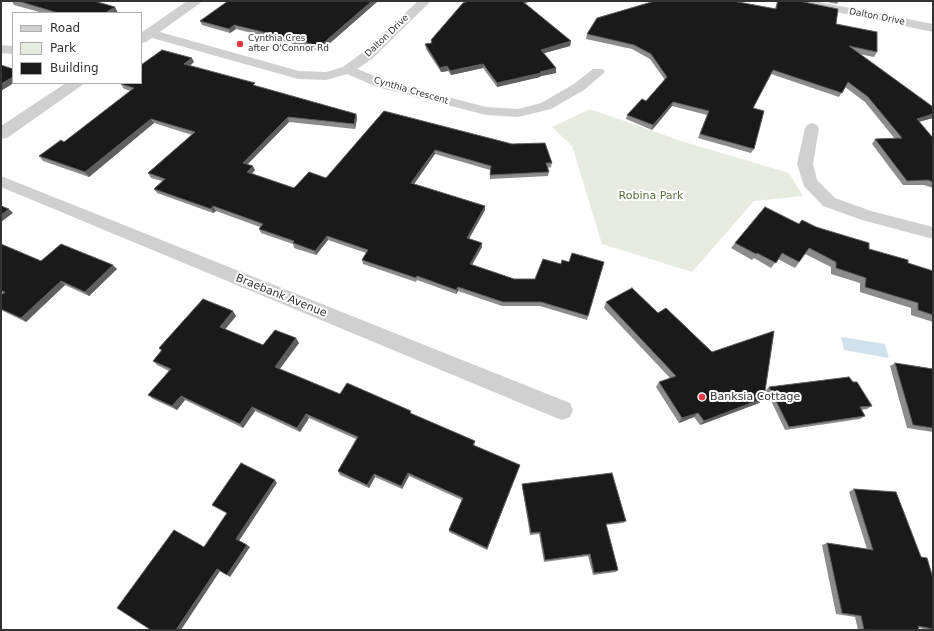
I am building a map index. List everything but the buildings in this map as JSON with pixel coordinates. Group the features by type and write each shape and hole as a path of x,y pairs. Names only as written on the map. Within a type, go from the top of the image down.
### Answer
{"street":[{"path":"145,36 196,1"},
{"name":"Dalton Drive","path":"348,70 367,56 425,1"},
{"name":"Dalton Drive","path":"797,1 933,28"},
{"path":"145,36 298,75 326,76 348,70"},
{"path":"1,49 12,50"},
{"name":"Cynthia Crescent","path":"348,70 382,84 486,111 518,113 546,106 579,86 598,72"},
{"path":"1,134 75,84"},
{"path":"812,128 805,164 810,182 830,202 868,216 933,233"},
{"name":"Braebank Avenue","path":"1,181 562,410"}],"green space":[{"name":"Robina Park","path":"590,109 684,142 789,173 803,196 754,201 692,272 602,244 572,146 552,127"}],"water":[{"path":"841,337 885,344 889,358 844,350"}],"place":[{"name":"Cynthia Cres after O'Connor Rd","path":"240,44"},
{"name":"Banksia Cottage","path":"702,397"}]}
